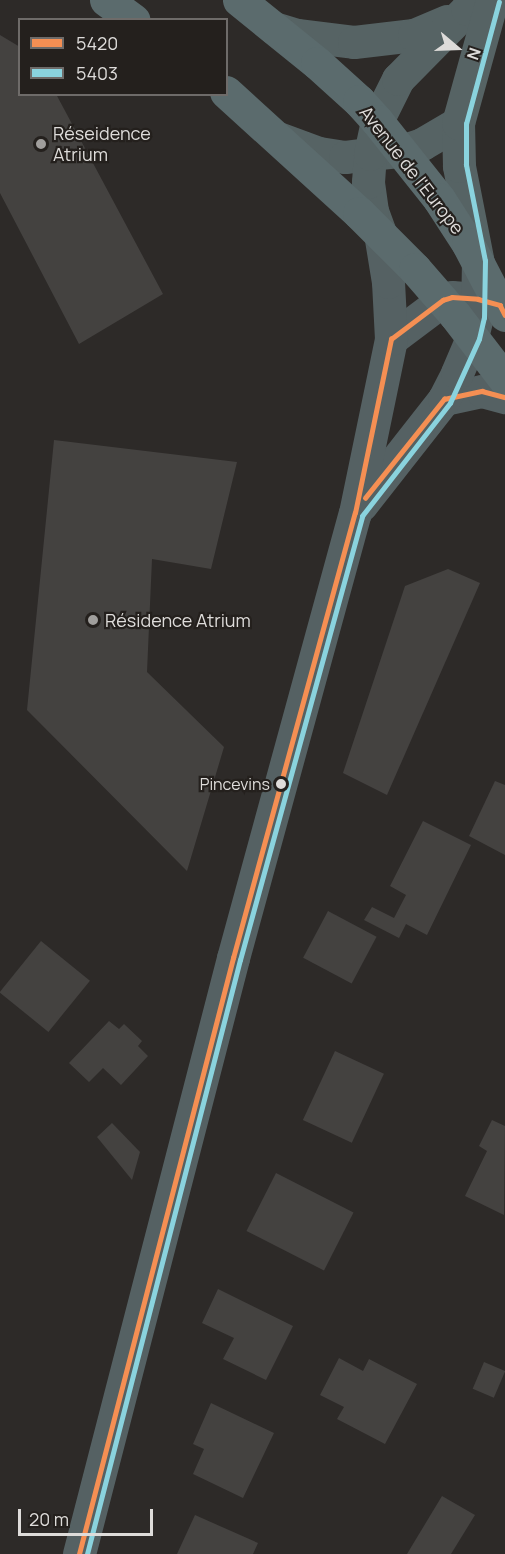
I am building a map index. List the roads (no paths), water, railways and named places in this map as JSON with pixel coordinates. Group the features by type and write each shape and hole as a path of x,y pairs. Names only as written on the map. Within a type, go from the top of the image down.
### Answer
{"main road":[{"path":"106,0 131,18"},
{"name":"Avenue de l'Europe","path":"239,0 359,101 377,122 385,153 439,199 478,262 494,306"},
{"path":"274,28 321,39 354,42 383,40 414,35 441,24 477,3"},
{"path":"377,122 398,79 477,3"},
{"path":"477,3 458,123 459,166 478,262"},
{"path":"228,94 380,233 443,300 505,380"},
{"path":"278,138 319,153 345,156 385,153 422,144 458,123"},
{"path":"380,233 372,211 368,182 385,153"}],"street":[{"path":"79,1554 233,958 355,513 391,339 388,282 380,233"},
{"path":"355,513 444,399 472,337 494,306 452,297 443,300 391,339"},
{"path":"444,399 482,391 505,397"}],"place":[{"name":"Réseidence Atrium","path":"41,144"},
{"name":"Résidence Atrium","path":"93,620"},
{"name":"Pincevins","path":"281,784"}]}
